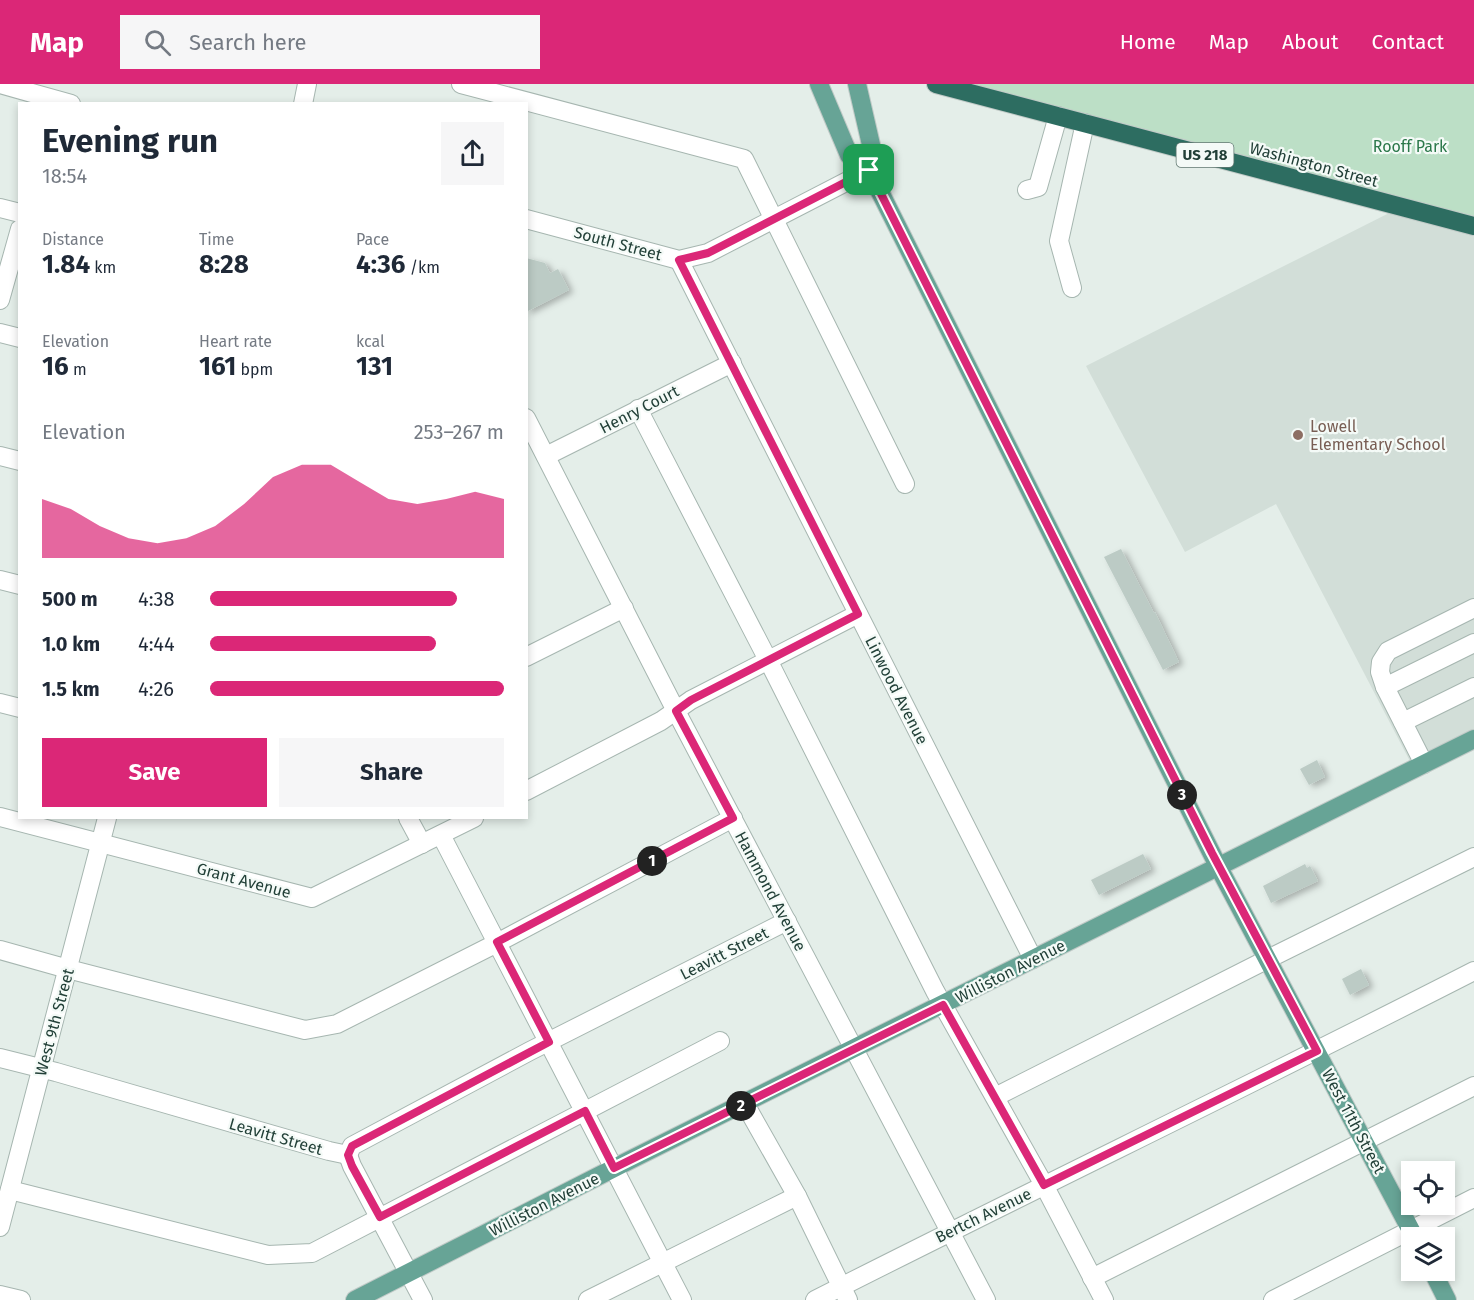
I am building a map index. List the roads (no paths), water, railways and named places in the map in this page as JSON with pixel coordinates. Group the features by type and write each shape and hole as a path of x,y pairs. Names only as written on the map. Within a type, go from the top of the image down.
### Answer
{"highway":[{"name":"Washington Street","path":"936,84 1474,226"}],"main road":[{"name":"West 11th Street","path":"819,84 849,155 869,170 1218,866 1410,1227"},
{"name":"West 11th Street","path":"857,84 872,149 869,170"},
{"name":"Williston Avenue","path":"355,1300 614,1168 1474,740"},
{"path":"1438,1281 1447,1300"}],"street":[{"path":"0,84 60,98"},
{"path":"303,102 307,84"},
{"path":"461,84 744,159 905,484"},
{"path":"1027,190 1038,186 1058,116"},
{"path":"1072,288 1059,241 1085,123"},
{"name":"South Street","path":"528,220 679,260 708,253 869,170"},
{"path":"0,208 18,212"},
{"path":"0,300 18,236"},
{"name":"Linwood Avenue","path":"679,260 1033,959"},
{"path":"0,333 18,338"},
{"name":"Henry Court","path":"546,456 732,363"},
{"path":"638,410 943,1005 1044,1185 1104,1300"},
{"name":"Hammond Avenue","path":"528,422 676,711 986,1300"},
{"path":"0,456 18,460"},
{"path":"0,580 18,584"},
{"path":"528,656 624,608"},
{"path":"1424,764 1385,687 1380,672 1381,662 1388,651 1474,608"},
{"path":"528,790 661,721 691,700 858,614"},
{"path":"1385,687 1474,643"},
{"path":"1403,722 1474,687"},
{"path":"0,703 18,708"},
{"name":"Grant Avenue","path":"0,817 312,898 472,819"},
{"path":"0,950 305,1030 337,1024 733,818"},
{"name":"West 9th Street","path":"0,1227 5,1197 42,1069 106,819"},
{"path":"409,819 422,844"},
{"path":"441,835 682,1300"},
{"path":"995,1097 1474,857"},
{"name":"Leavitt Street","path":"0,1058 348,1155 352,1146 549,1042 787,921"},
{"name":"Bertch Avenue","path":"815,1300 844,1293 950,1231 1317,1051 1474,971"},
{"path":"5,1197 268,1255 312,1253 720,1041"},
{"path":"1092,1278 1474,1086"},
{"path":"745,1104 797,1196 844,1293"},
{"path":"348,1155 423,1300"},
{"path":"588,1300 797,1196"},
{"path":"1423,1227 1474,1198"},
{"path":"1273,1300 1401,1239"},
{"path":"0,1294 21,1300"}],"place":[{"name":"Lowell Elementary School","path":"1298,435"}],"park label":[{"name":"Rooff Park","path":"1410,146"}]}
